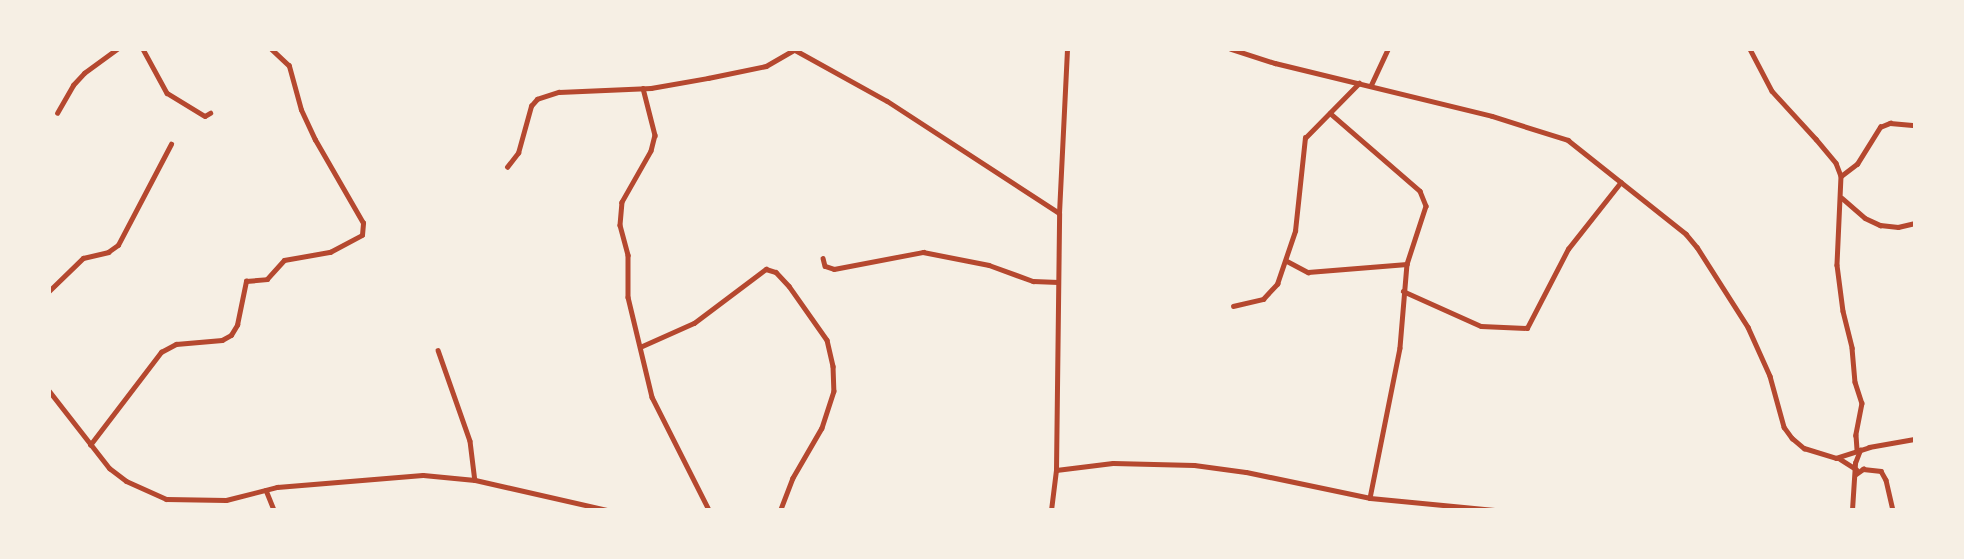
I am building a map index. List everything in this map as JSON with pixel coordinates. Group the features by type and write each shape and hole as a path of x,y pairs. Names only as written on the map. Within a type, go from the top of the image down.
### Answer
{"main road":[{"path":"793,49 887,101 1059,213"},
{"path":"1051,510 1056,470 1059,213 1067,49"},
{"path":"49,391 90,445 126,481 166,499 226,500 266,490 423,475 475,480 607,510"},
{"path":"1056,470 1113,463 1195,465 1246,472 1370,498 1494,510"}],"street":[{"path":"57,113 72,85 117,49"},
{"path":"143,49 167,93 205,116 211,113"},
{"path":"90,445 161,352 176,344 222,340 231,335 237,325 246,281 267,279 284,260 330,252 362,235 363,223 301,110 289,66 271,49"},
{"path":"507,167 518,153 531,106 537,99 558,92 643,88 766,66 793,49"},
{"path":"1231,49 1275,63 1539,128 1568,140 1686,234 1753,335 1769,376 1780,417 1792,439 1804,448 1836,457 1856,471"},
{"path":"1371,85 1388,49"},
{"path":"1750,49 1766,83 1823,147 1841,176 1839,286 1852,348 1855,382 1862,403 1856,435 1858,450 1852,510"},
{"path":"1233,306 1263,299 1277,284 1287,261 1301,190 1302,148 1310,131 1360,82"},
{"path":"643,88 655,135 651,151 622,202 620,225 628,255 628,297 652,397 709,510"},
{"path":"1330,113 1424,197 1421,227 1407,264 1400,348 1370,498"},
{"path":"1841,176 1857,164 1881,127 1890,123 1915,125"},
{"path":"49,290 83,258 108,252 118,245 171,144"},
{"path":"1403,292 1481,326 1528,328 1568,249 1621,182"},
{"path":"1841,198 1865,218 1880,225 1898,227 1915,223"},
{"path":"823,258 825,266 834,269 923,252 989,265 1033,281 1058,282"},
{"path":"1287,261 1308,272 1407,264"},
{"path":"640,347 694,324 766,269 776,272 789,286 827,340 833,366 834,391 822,428 793,478 781,510"},
{"path":"438,350 470,441 475,480"},
{"path":"1836,457 1915,439"},
{"path":"1856,471 1881,471 1886,480 1893,510"},
{"path":"266,490 274,510"}]}
